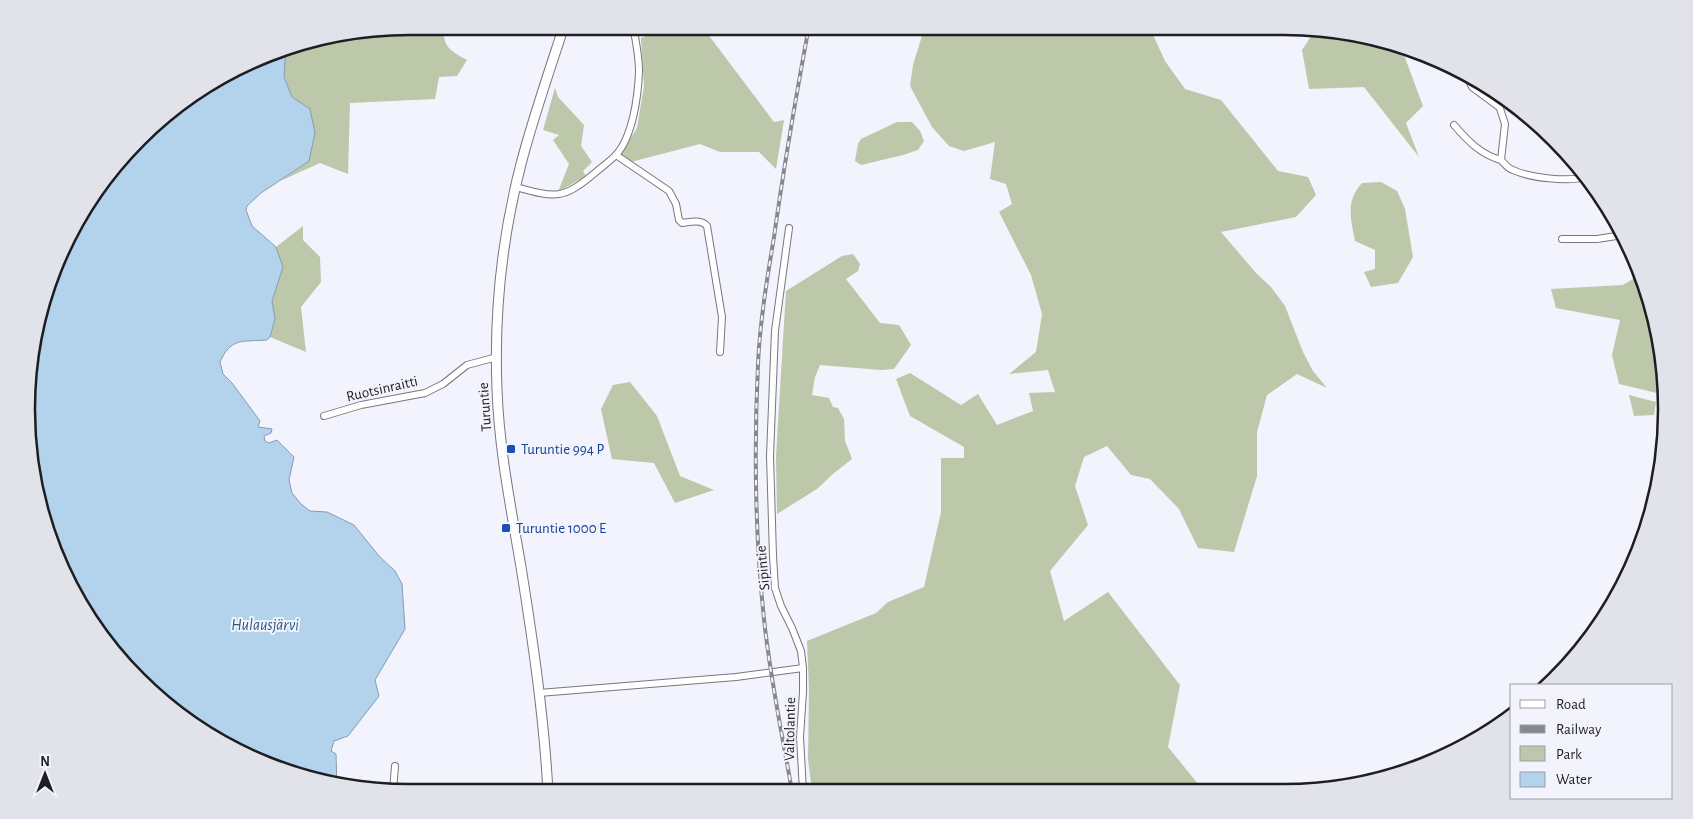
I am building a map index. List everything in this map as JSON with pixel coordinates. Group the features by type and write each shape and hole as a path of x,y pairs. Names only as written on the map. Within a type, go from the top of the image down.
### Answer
{"main road":[{"name":"Turuntie","path":"548,784 539,693 498,422 497,357 499,289 503,254 516,187 561,35"}],"street":[{"path":"516,187 540,194 554,195 566,193 577,188 616,155 628,133 636,98 639,71 634,35"},
{"path":"1471,85 1499,107"},
{"path":"1498,102 1505,124 1501,160"},
{"path":"1454,125 1466,140 1491,158 1501,160 1514,171 1561,179 1578,179"},
{"path":"616,155 669,191 676,204 679,220 682,223 699,222 707,226 722,317 720,352"},
{"name":"Sipintie","path":"789,228 775,340 770,456 773,556 780,606 792,628 801,652 803,668"},
{"path":"1562,238 1597,239 1615,236"},
{"name":"Ruotsinraitti","path":"324,416 361,405 425,393 443,384 467,365 497,357"},
{"path":"539,693 736,677 803,668"},
{"name":"Valtolantie","path":"803,668 800,737 803,784"},
{"path":"394,783 395,766"}],"green space":[{"path":"443,35 449,48 467,60 457,76 439,77 435,99 350,103 348,174 320,163 280,181 309,161 310,109 292,97 284,76 285,56 336,42 361,38"},
{"path":"649,35 709,35 774,122 784,120 776,169 759,152 720,152 700,144 627,163 617,160 637,128 644,86 641,38"},
{"path":"922,35 1153,35 1165,61 1185,89 1221,100 1278,171 1308,177 1316,195 1296,217 1221,232 1256,273 1271,287 1285,306 1303,352 1313,371 1327,388 1297,374 1267,395 1257,432 1257,476 1234,552 1198,548 1179,509 1150,479 1131,475 1107,446 1084,457 1075,486 1088,525 1050,571 1064,621 1108,592 1180,685 1168,747 1198,784 811,784 808,759 809,689 807,641 876,613 888,602 924,587 941,512 941,458 964,458 964,447 910,416 896,379 910,373 961,405 978,394 997,425 1033,411 1029,393 1055,392 1048,370 1009,374 1036,352 1042,314 1031,275 999,212 1012,204 1006,184 990,179 995,142 964,151 949,146 932,127 910,86 913,65"},
{"path":"1311,36 1357,42 1404,55 1423,106 1406,123 1419,157 1364,87 1309,89 1302,50"},
{"path":"555,88 558,97 584,125 581,146 592,162 583,171 586,176 558,192 569,164 553,140 559,135 543,130"},
{"path":"897,122 912,122 920,131 924,141 918,150 861,165 855,161 858,144 861,139"},
{"path":"1381,182 1397,191 1405,209 1413,257 1398,283 1371,287 1364,272 1375,269 1375,250 1355,241 1351,218 1351,203 1362,183"},
{"path":"303,226 303,240 320,257 321,282 301,307 306,352 270,337 275,319 272,301 283,267 276,247"},
{"path":"853,254 860,264 858,271 846,279 880,323 899,325 911,345 894,369 881,370 820,365 815,377 812,395 829,398 833,407 838,408 844,419 845,441 852,459 817,489 777,514 776,456 786,291 842,256"},
{"path":"1634,278 1638,289 1651,338 1657,393 1619,384 1612,355 1620,320 1556,308 1551,289 1623,285"},
{"path":"630,382 657,416 680,476 714,490 675,503 654,463 612,459 601,409 613,385"},
{"path":"1629,395 1656,402 1654,415 1634,416"}],"water":[{"name":"Hulausjärvi","path":"285,56 284,77 292,97 310,109 315,133 309,161 261,193 247,206 246,210 252,226 276,247 283,267 272,301 275,319 270,337 267,340 244,341 233,345 224,354 220,362 223,374 232,383 260,421 258,427 272,429 271,433 264,436 265,441 269,443 277,440 294,457 289,480 292,493 301,504 310,511 327,512 354,525 379,556 395,571 402,584 405,629 375,680 379,696 348,736 334,741 331,751 336,754 337,777 289,764 244,745 222,734 182,707 128,656 98,618 85,597 64,553 55,530 42,483 36,434 35,410 38,361 48,313 64,266 85,222 98,201 128,163 182,112 222,85"}],"railway":[{"path":"791,784 773,684 764,619 757,524 756,427 759,348 764,300 807,35"}],"place":[{"name":"Turuntie 994 P","path":"511,449"},
{"name":"Turuntie 1000 E","path":"506,528"}]}
